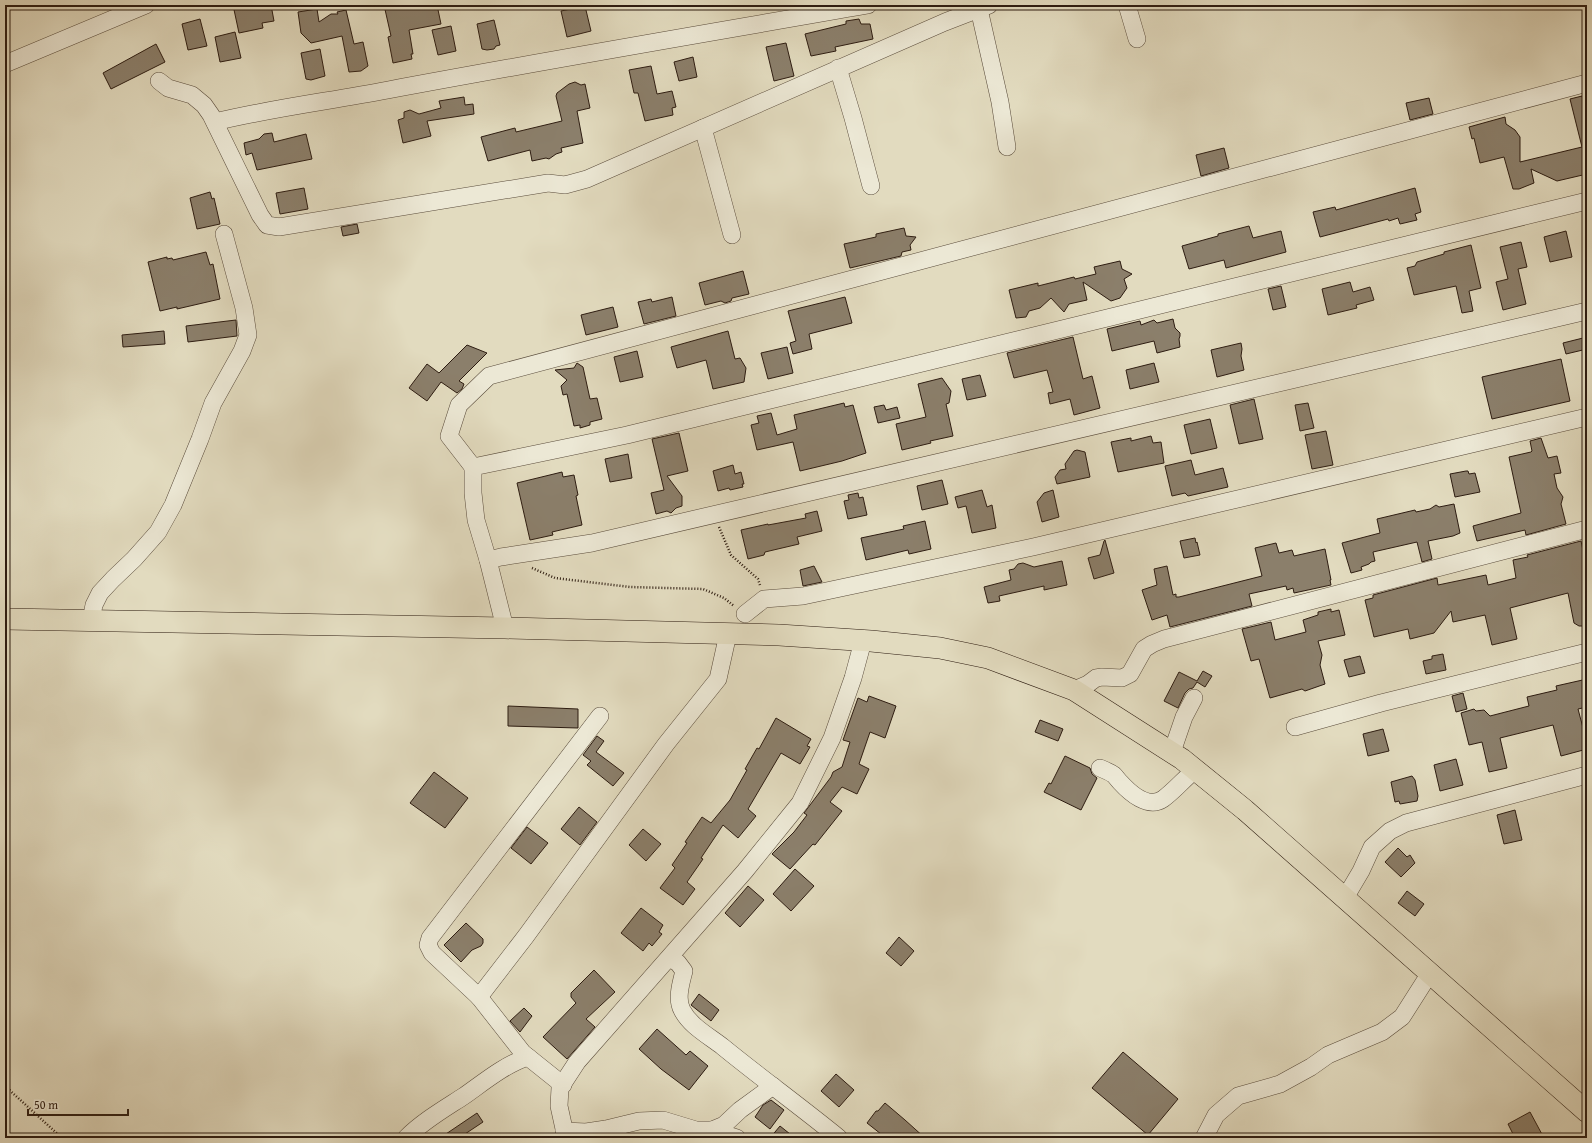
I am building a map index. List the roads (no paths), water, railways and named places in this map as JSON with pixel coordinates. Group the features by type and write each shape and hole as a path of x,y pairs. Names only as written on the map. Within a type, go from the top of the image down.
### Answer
{"main road":[{"path":"5,619 504,628 779,636 863,641 940,648 988,658 1074,690 1172,752 1245,810 1587,1112"}],"street":[{"path":"5,64 146,5"},
{"path":"215,122 244,114 342,99 734,27 868,5"},
{"path":"1127,5 1137,39"},
{"path":"159,81 168,88 192,95 204,105 215,122 260,215 267,225 279,227 518,187 548,183 565,185 587,179 981,6 1000,102 1007,147"},
{"path":"838,68 871,186"},
{"path":"504,628 496,558 476,520 473,493 473,467 449,436 460,405 489,376 1587,83"},
{"path":"703,128 732,235"},
{"path":"473,467 627,435 1587,201"},
{"path":"92,620 94,605 100,593 134,559 158,532 173,505 213,403 242,351 248,335 244,308 224,234"},
{"path":"496,558 592,543 1587,311"},
{"path":"745,614 764,599 803,596 1026,549 1587,417"},
{"path":"1074,690 1088,684 1096,678 1122,678 1130,674 1144,649 1152,644 1164,640 1587,529"},
{"path":"478,997 526,936 666,744 718,679 728,634"},
{"path":"737,1138 708,1133 663,1120 639,1121 606,1129 565,1134 559,1106 560,1088 578,1062 745,871 800,803 832,738 853,678 863,641"},
{"path":"1295,727 1381,703 1587,652"},
{"path":"1172,752 1184,717 1194,698"},
{"path":"563,1085 528,1058 509,1037 478,997 432,953 428,946 430,938 600,716"},
{"path":"1100,768 1114,775 1120,783 1138,798 1151,802 1160,800 1167,796 1183,779 1195,770"},
{"path":"1345,898 1372,847 1390,831 1406,823 1587,775"},
{"path":"670,958 678,963 684,972 679,997 681,1009 688,1019 773,1086 832,1136"},
{"path":"1204,1138 1216,1115 1238,1096 1280,1084 1312,1067 1328,1055 1382,1032 1402,1017 1430,973"},
{"path":"406,1138 418,1126 500,1071 520,1060 528,1058"},
{"path":"708,1133 724,1125 740,1110 773,1086"}]}
